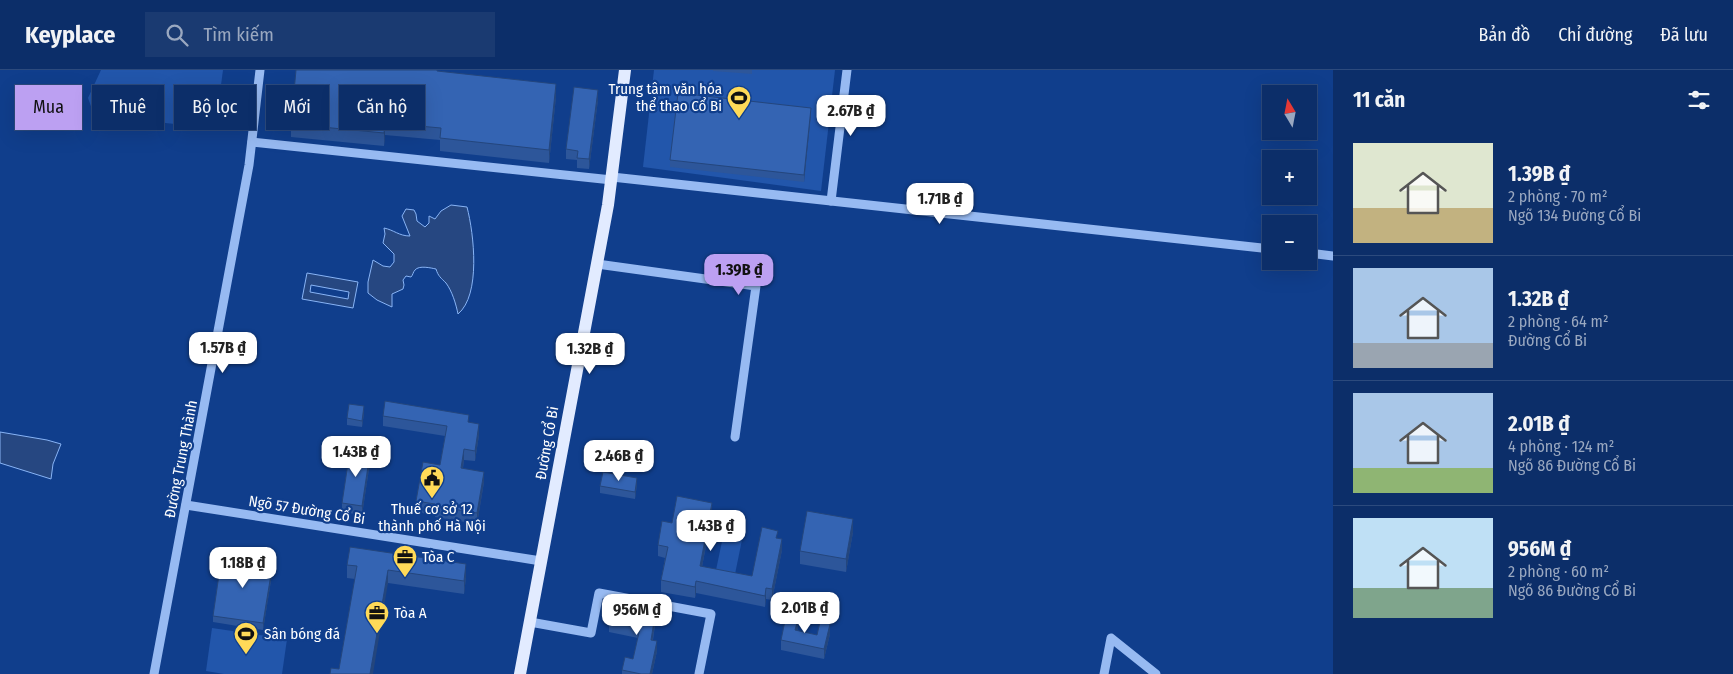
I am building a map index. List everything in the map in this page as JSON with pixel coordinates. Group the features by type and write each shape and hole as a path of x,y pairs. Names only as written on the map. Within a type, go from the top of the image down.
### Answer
{"main road":[{"name":"Đường Cổ Bi","path":"520,674 612,179 625,70"}],"street":[{"name":"Đường Trung Thành","path":"154,674 249,166 260,70"},
{"path":"831,201 847,70"},
{"path":"252,142 831,201 1262,248"},
{"path":"1317,255 1333,256"},
{"path":"596,264 756,286 735,438"},
{"name":"Ngõ 57 Đường Cổ Bi","path":"186,505 541,561"},
{"path":"530,622 591,634 599,593 711,614 699,674"},
{"path":"1104,674 1111,638 1156,674"}],"shaded area":[{"path":"101,70 223,70 221,85 174,85 174,124 164,123 164,85 94,85"},
{"name":"Trung tâm văn hóa thể thao Cổ Bi","path":"654,70 835,70 821,191 643,167"},
{"path":"92,89 92,109 88,98"},
{"path":"451,205 467,207 472,232 474,263 470,293 465,305 458,314 450,290 436,269 417,268 411,277 406,276 403,280 403,289 392,294 392,307 377,300 368,293 368,282 373,260 383,266 390,267 394,262 394,254 383,243 384,228 410,236 402,216 406,209 414,210 417,221 425,227 429,223 429,216 435,219 441,211"},
{"path":"307,273 358,282 353,308 302,299","holes":["311,285 349,292 348,299 310,292"]},
{"path":"0,432 61,444 53,464 51,479 0,463"},
{"path":"724,532 743,535 735,574 716,570"},
{"name":"Sân bóng đá","path":"212,628 287,639 282,674 224,674 206,671"}],"building":[{"path":"296,70 437,70 556,84 549,150 440,138 441,128 425,127 425,85 339,85 339,129 329,128 329,85 295,85"},
{"path":"574,87 598,90 589,159 577,158 578,151 566,149"},
{"path":"678,93 811,108 804,175 670,160"},
{"path":"353,130 384,130 384,133"},
{"path":"385,401 469,415 468,422 479,424 475,451 464,449 461,468 484,472 477,513 416,501 423,462 440,465 447,426 383,416"},
{"path":"349,404 364,406 362,421 347,418"},
{"path":"350,450 370,453 362,506 342,503"},
{"path":"603,472 637,478 635,492 600,486"},
{"path":"677,496 712,503 700,566 752,576 762,527 778,531 776,538 782,539 772,589 766,588 765,596 696,581 695,587 661,580 668,547 658,545 662,521 672,523"},
{"path":"807,511 853,519 846,559 800,551"},
{"path":"350,547 466,564 464,581 388,570 370,674 330,674 331,668 339,669 357,566 347,565"},
{"path":"222,554 273,562 263,623 213,616"},
{"path":"623,602 645,606 644,613 655,615 651,640 657,641 650,674 622,670 625,657 633,659 640,628 609,622 612,607 622,609"},
{"path":"786,616 798,619 795,630 817,635 820,622 830,624 824,649 781,640"}],"place":[{"name":"Trung tâm văn hóa thể thao Cổ Bi","path":"739,119"},
{"name":"Thuế cơ sở 12 thành phố Hà Nội","path":"432,499"},
{"name":"Tòa C","path":"405,578"},
{"name":"Tòa A","path":"377,634"},
{"name":"Sân bóng đá","path":"246,655"}]}
